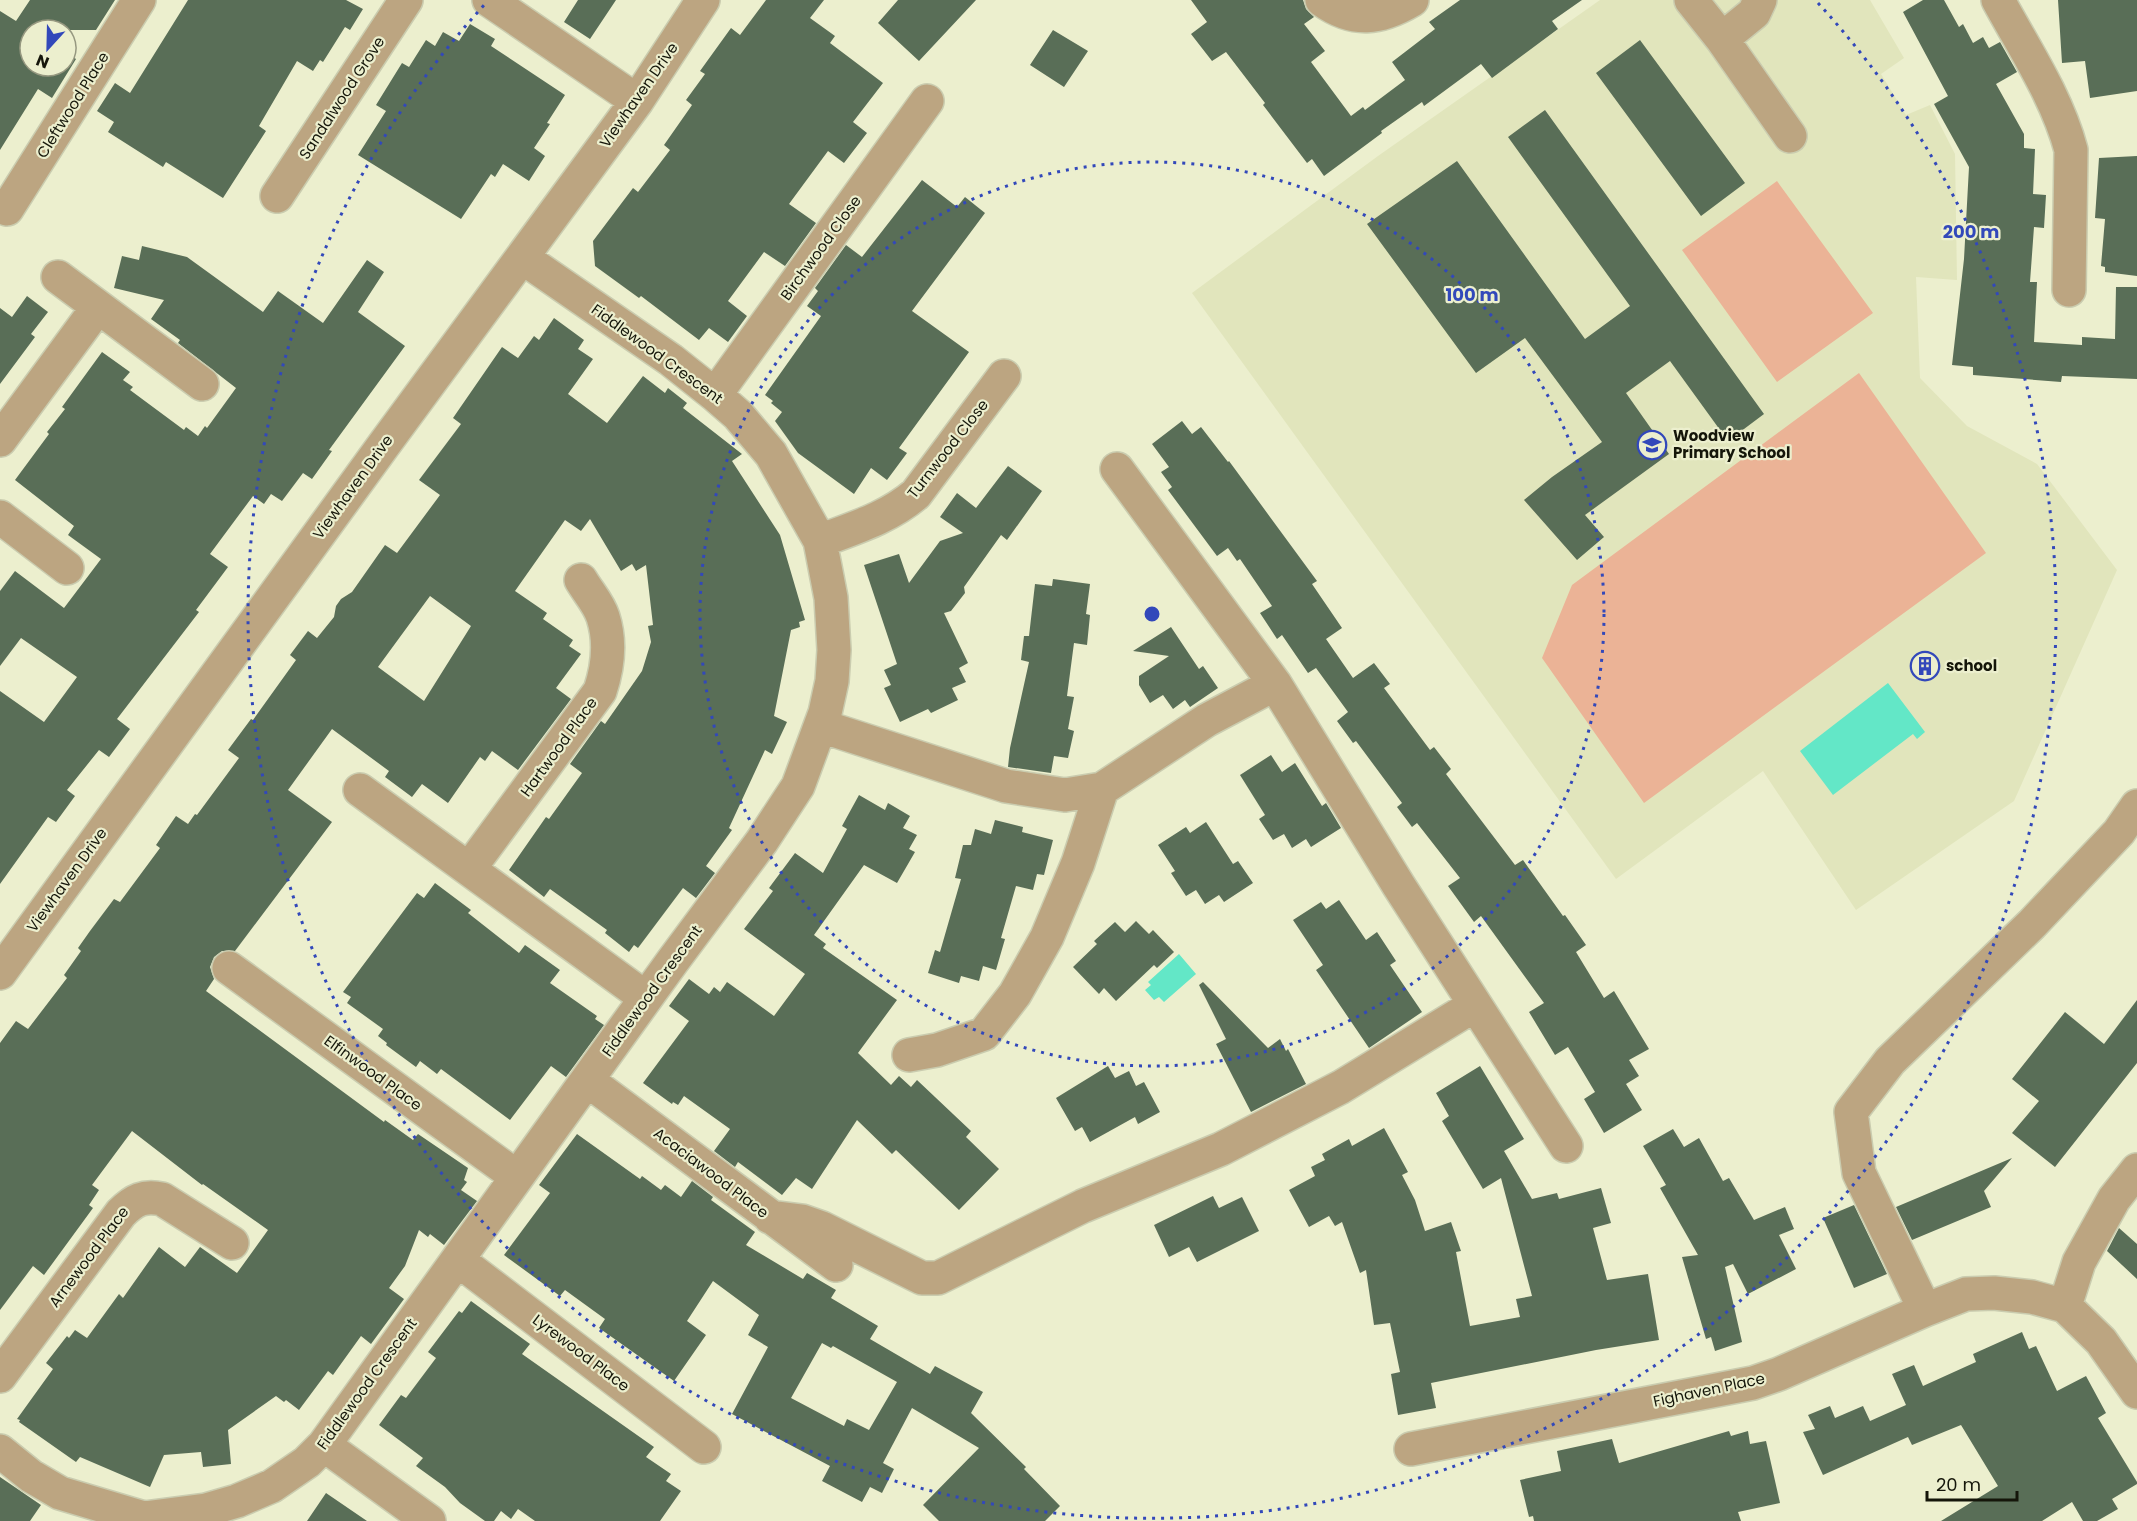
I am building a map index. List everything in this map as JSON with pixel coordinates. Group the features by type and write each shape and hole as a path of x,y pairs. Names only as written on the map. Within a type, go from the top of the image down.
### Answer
{"street":[{"name":"Cleftwood Place","path":"7,209 140,0"},
{"name":"Sandalwood Grove","path":"277,196 406,0"},
{"path":"489,0 637,101"},
{"name":"Viewhaven Drive","path":"0,973 637,101 703,0"},
{"path":"1322,0 1348,13 1364,16 1386,14 1412,0"},
{"path":"1691,0 1722,39 1790,136"},
{"path":"1722,39 1755,13 1760,0"},
{"path":"1998,0 2049,94 2066,130 2071,150 2069,290"},
{"name":"Birchwood Close","path":"715,395 927,101"},
{"name":"Fiddlewood Crescent","path":"0,1451 32,1476 60,1493 143,1520 206,1510 237,1501 272,1486 307,1462 324,1446 646,998 762,841 798,786 820,726 832,681 834,651 831,598 820,541 771,454 738,415 671,360 523,258"},
{"path":"58,277 202,384"},
{"path":"0,440 98,307"},
{"name":"Turnwood Close","path":"820,541 885,516 901,507 916,494 1004,376"},
{"path":"1117,469 1275,684 1399,886 1566,1146"},
{"path":"0,517 67,568"},
{"name":"Hartwood Place","path":"469,869 600,691 608,666 603,615 581,580"},
{"path":"820,726 1006,786 1065,795 1102,789 1207,720 1275,684"},
{"path":"909,1055 937,1050 984,1034 1015,994 1047,937 1078,863 1102,789"},
{"path":"360,790 646,998"},
{"path":"1925,1310 1859,1173 1851,1112 1890,1061 2032,924 2119,832 2137,806"},
{"name":"Elfinwood Place","path":"229,968 517,1177"},
{"path":"770,1216 802,1221 822,1228 922,1278 938,1278 1083,1206 1221,1149 1341,1087 1475,1005"},
{"name":"Acaciawood Place","path":"587,1080 836,1265"},
{"path":"2065,1306 2079,1262 2114,1199 2137,1170"},
{"name":"Arnewood Place","path":"0,1376 121,1213 138,1198 150,1196 162,1199 232,1244"},
{"name":"Lyrewood Place","path":"458,1260 704,1447"},
{"name":"Fighaven Place","path":"1411,1449 1753,1383 1966,1294 1994,1293 2032,1297 2065,1306 2101,1341 2137,1392"},
{"path":"324,1446 429,1521"}],"shaded area":[{"name":"Woodview Primary School","path":"1600,0 1870,0 1904,58 1881,74 1906,115 1930,105 1955,154 1957,280 1916,277 1920,378 1967,426 2037,464 2117,570 2014,801 1856,910 1763,771 1616,879 1192,293 1378,156"},
{"path":"1777,181 1873,313 1777,382 1682,250"},
{"path":"1859,373 1986,553 1644,803 1542,658 1572,585"}],"water":[{"path":"1888,683 1925,732 1917,739 1913,734 1833,795 1800,751"},
{"path":"1179,954 1196,974 1164,1002 1159,997 1154,1000 1145,990 1151,985 1148,982"}],"building":[{"path":"30,0 115,0 96,30 78,30 78,18 18,18"},
{"path":"188,0 346,0 363,9 350,30 345,27 323,62 320,60 313,71 297,61 259,126 266,131 223,198 166,162 163,167 108,132 114,122 97,111 115,83 130,93"},
{"path":"578,0 616,0 590,39 564,22"},
{"path":"766,0 824,0 810,18 835,36 830,43 883,83 853,122 867,133 844,163 828,151 789,204 816,223 785,266 764,252 728,301 747,316 728,342 709,328 699,340 641,296 639,298 595,266 593,241 633,188 638,192 670,150 664,145 692,105 686,100 705,74 700,71 731,28 740,35"},
{"path":"898,0 976,0 919,61 878,23"},
{"path":"1191,0 1303,0 1306,9 1314,17 1304,24 1325,51 1311,62 1351,116 1363,107 1365,110 1405,80 1392,62 1435,29 1429,22 1460,0 1582,0 1552,21 1558,29 1492,78 1481,64 1424,106 1422,102 1381,131 1382,133 1324,176 1312,159 1307,163 1226,52 1212,61 1191,34 1207,22"},
{"path":"1923,0 1944,0 1959,27 1963,24 1973,43 1983,37 1989,48 2000,42 2017,72 1996,84 2024,134 2024,148 2035,149 2033,194 2046,195 2044,228 2034,227 2030,282 2037,282 2034,342 2082,345 2082,337 2115,339 2116,287 2137,287 2137,379 2062,376 2061,382 1973,375 1973,367 1952,365 1964,259 1969,167 1934,104 1948,96 1903,12"},
{"path":"2058,0 2137,0 2137,91 2090,98 2085,61 2062,63"},
{"path":"0,11 16,21 18,18 18,78 64,78 52,98 38,89 0,150"},
{"path":"470,24 495,39 491,46 565,95 534,148 545,156 529,181 503,164 495,177 491,174 461,219 358,155 386,111 376,105 402,63 409,67 426,40 435,46 443,32 459,41"},
{"path":"1053,30 1088,51 1064,87 1030,65"},
{"path":"1640,40 1745,183 1701,216 1596,73"},
{"path":"1545,110 1764,414 1728,441 1670,361 1626,393 1669,454 1585,515 1604,537 1577,560 1524,500 1602,442 1525,338 1476,373 1367,224 1457,161 1585,339 1630,306 1508,137"},
{"path":"2137,156 2137,276 2105,272 2105,267 2101,266 2105,219 2095,218 2099,158"},
{"path":"922,180 957,207 965,197 985,213 912,311 969,352 899,448 907,453 887,480 871,468 854,494 798,453 775,421 782,412 765,395 821,316 807,306 818,291 815,288 846,245 862,257"},
{"path":"142,246 187,257 263,312 278,291 323,323 367,260 384,272 358,312 405,346 329,450 332,451 312,479 303,473 282,501 271,494 264,504 253,496 210,554 228,567 196,610 199,612 117,719 130,729 109,757 99,750 67,790 75,796 56,822 48,817 0,884 0,691 44,722 77,677 21,638 0,666 0,591 15,571 64,608 101,559 68,535 74,526 15,480 49,434 47,432 65,409 62,407 102,352 130,372 123,380 133,387 130,390 184,430 186,427 198,436 205,426 207,428 236,388 178,343 180,340 151,319 164,300 114,288 122,256 139,260"},
{"path":"27,296 48,312 31,334 35,337 0,384 0,308 12,317"},
{"path":"554,318 584,340 578,349 593,359 568,394 607,423 643,376 665,393 668,388 687,403 683,408 742,454 732,461 780,535 805,620 799,622 800,627 791,630 774,716 787,722 772,754 765,750 729,828 732,830 706,866 715,873 696,898 683,888 638,948 634,945 629,952 605,933 607,930 550,889 544,897 509,870 546,817 549,819 582,773 570,764 601,721 605,724 642,671 651,642 648,626 653,625 646,565 636,571 632,564 621,571 590,519 581,531 565,520 515,591 547,613 543,619 573,640 569,646 581,654 556,688 571,699 518,770 492,751 485,761 480,757 448,803 422,784 412,797 385,777 389,771 332,729 288,790 332,822 235,951 222,951 214,957 210,967 214,979 206,991 384,1122 385,1120 413,1140 418,1134 468,1168 464,1180 467,1182 461,1190 477,1201 444,1245 430,1234 428,1237 419,1230 405,1266 389,1288 404,1299 371,1344 361,1336 333,1375 328,1371 299,1410 276,1396 228,1430 231,1464 203,1467 201,1452 164,1455 150,1487 80,1457 76,1462 17,1419 53,1369 46,1363 67,1336 69,1338 75,1330 87,1338 119,1294 123,1298 159,1247 185,1267 200,1247 237,1273 268,1230 202,1185 132,1131 92,1185 99,1190 89,1205 93,1208 44,1275 33,1266 0,1310 0,1043 16,1021 28,1029 67,978 64,975 81,951 78,948 114,899 120,902 160,848 156,845 176,816 188,824 195,814 197,815 239,758 228,750 251,719 253,720 296,660 290,655 308,631 317,638 334,617 336,606 341,599 352,592 385,545 397,553 440,495 419,480 461,424 453,418 502,347 518,358 534,336 539,340","holes":["430,596 471,626 424,701 378,667"]},
{"path":"1182,421 1192,434 1201,427 1229,461 1317,581 1312,584 1342,628 1326,639 1353,678 1374,663 1390,684 1384,688 1430,750 1434,747 1451,769 1446,774 1515,865 1523,860 1586,945 1576,952 1604,998 1614,991 1649,1049 1629,1060 1639,1076 1626,1084 1642,1110 1604,1133 1584,1099 1595,1092 1568,1047 1555,1055 1529,1012 1544,1003 1481,916 1474,922 1448,886 1460,878 1417,823 1412,827 1397,807 1402,803 1356,741 1353,743 1337,721 1348,712 1316,668 1308,673 1282,635 1277,639 1260,613 1272,606 1240,559 1237,561 1228,548 1217,556 1168,490 1172,487 1161,472 1169,467 1152,444"},
{"path":"1008,466 1042,491 1007,540 1001,535 964,587 965,593 951,611 944,613 968,663 959,668 966,682 952,688 958,700 931,713 928,709 900,722 884,688 891,685 884,670 897,664 864,565 899,554 909,583 940,541 963,533 940,517 957,493 976,508"},
{"path":"1053,579 1090,584 1086,614 1090,615 1087,645 1074,643 1067,696 1074,697 1068,729 1074,731 1068,758 1054,756 1051,773 1008,767 1029,662 1021,660 1024,636 1029,636 1035,584 1052,586"},
{"path":"1171,627 1199,669 1203,666 1218,688 1190,707 1185,700 1173,709 1163,695 1150,703 1139,685 1139,676 1169,656 1133,651"},
{"path":"1271,755 1282,772 1295,763 1322,806 1326,803 1341,828 1311,847 1306,839 1292,848 1284,834 1273,840 1259,819 1265,815 1240,775"},
{"path":"859,795 885,810 888,803 910,816 903,828 917,835 909,849 915,852 897,883 864,865 814,935 826,944 823,948 897,1000 858,1053 891,1085 899,1076 911,1087 917,1080 971,1131 966,1137 999,1169 959,1210 896,1150 892,1154 857,1120 812,1189 796,1178 782,1195 738,1162 735,1167 714,1151 730,1129 684,1096 678,1105 673,1102 672,1104 643,1083 689,1021 669,1006 689,979 709,994 714,987 720,992 727,982 774,1016 805,974 744,929 773,891 769,888 795,853 823,873 847,829 842,826"},
{"path":"995,820 1023,827 1022,832 1053,840 1044,875 1037,874 1033,890 1016,886 1001,938 1005,939 996,970 983,966 979,981 961,976 959,983 928,973 935,950 940,952 961,879 955,878 963,845 971,845 975,829 991,834"},
{"path":"1206,822 1233,864 1238,861 1253,883 1224,902 1219,895 1205,904 1196,890 1186,896 1171,873 1175,871 1158,845 1186,827 1190,833"},
{"path":"435,883 471,910 468,913 519,953 525,945 560,970 550,983 597,1016 595,1019 604,1025 566,1077 551,1066 510,1120 441,1069 437,1074 420,1061 416,1067 386,1045 387,1043 378,1036 383,1029 347,1003 351,997 343,992 417,893 424,898"},
{"path":"1339,900 1366,940 1377,932 1396,961 1390,965 1422,1012 1369,1048 1316,970 1323,965 1293,920 1321,902 1326,909"},
{"path":"1136,921 1149,934 1153,930 1174,952 1157,968 1154,965 1116,1001 1104,988 1099,994 1073,967 1097,944 1094,941 1115,922 1125,932"},
{"path":"1203,982 1268,1048 1280,1039 1286,1051 1288,1049 1306,1084 1251,1112 1216,1044 1226,1039 1199,985"},
{"path":"2137,1000 2137,1063 2055,1167 2012,1133 2039,1101 2012,1079 2065,1012 2104,1044"},
{"path":"1108,1066 1115,1078 1129,1071 1136,1086 1144,1082 1160,1112 1138,1124 1135,1117 1090,1142 1082,1127 1075,1131 1056,1098"},
{"path":"1480,1066 1524,1139 1504,1151 1532,1199 1557,1193 1559,1199 1601,1188 1611,1223 1593,1228 1607,1280 1648,1274 1659,1340 1596,1350 1431,1383 1436,1408 1398,1415 1391,1374 1400,1372 1390,1323 1374,1325 1366,1270 1360,1273 1342,1222 1335,1226 1329,1216 1309,1227 1289,1190 1315,1176 1311,1167 1325,1160 1322,1154 1349,1139 1352,1146 1384,1128 1408,1172 1402,1175 1415,1200 1425,1231 1451,1222 1461,1251 1456,1252 1470,1326 1520,1317 1516,1299 1532,1296 1501,1178 1483,1189 1442,1121 1449,1116 1436,1093"},
{"path":"1673,1129 1684,1147 1699,1138 1723,1181 1729,1178 1754,1220 1785,1207 1794,1229 1779,1235 1796,1269 1748,1294 1733,1264 1725,1267 1742,1342 1715,1351 1711,1337 1706,1339 1682,1257 1698,1255 1660,1188 1666,1185 1643,1146"},
{"path":"577,1134 640,1179 642,1176 661,1190 665,1185 681,1197 692,1181 713,1197 711,1200 755,1232 746,1245 803,1279 807,1273 836,1290 831,1298 878,1326 870,1339 930,1374 935,1366 983,1392 971,1413 1026,1467 1024,1469 1060,1506 1045,1521 939,1521 923,1505 979,1448 912,1408 883,1463 894,1469 882,1493 870,1487 862,1502 822,1481 830,1466 732,1414 768,1347 748,1335 759,1315 713,1281 687,1321 706,1335 674,1381 599,1328 605,1319 565,1290 560,1296 504,1255 550,1193 539,1185","holes":["822,1343 831,1348 833,1346 897,1382 869,1430 847,1419 844,1426 791,1398"]},
{"path":"2012,1158 1984,1191 1991,1207 1912,1240 1896,1207"},
{"path":"1213,1196 1219,1208 1242,1197 1259,1231 1197,1262 1189,1247 1169,1257 1154,1225"},
{"path":"1854,1205 1887,1274 1854,1288 1823,1218"},
{"path":"2119,1228 2137,1244 2137,1279 2107,1251"},
{"path":"471,1301 530,1344 522,1354 654,1447 646,1457 671,1474 666,1481 681,1491 660,1521 535,1521 518,1509 511,1519 501,1511 494,1521 485,1521 416,1466 423,1458 379,1425 401,1395 406,1398 436,1358 428,1352 459,1311 462,1313"},
{"path":"2022,1332 2029,1349 2036,1346 2057,1391 2086,1376 2106,1413 2098,1418 2137,1482 2112,1499 2118,1509 2097,1521 2083,1521 2072,1502 2042,1521 1941,1521 1998,1486 1961,1425 1912,1445 1908,1437 1823,1475 1803,1432 1815,1429 1808,1415 1830,1406 1835,1418 1863,1406 1870,1421 1906,1405 1892,1374 1914,1365 1923,1386 1976,1362 1973,1354"},
{"path":"1729,1431 1731,1436 1748,1431 1750,1444 1766,1441 1780,1503 1738,1512 1741,1521 1534,1521 1533,1516 1529,1517 1520,1480 1561,1471 1557,1451 1612,1439 1619,1463"},
{"path":"0,1477 41,1505 30,1521 0,1521"},
{"path":"326,1493 367,1521 307,1521"}],"place":[{"name":"Woodview Primary School","path":"1652,445"},
{"name":"school","path":"1925,666"}]}
